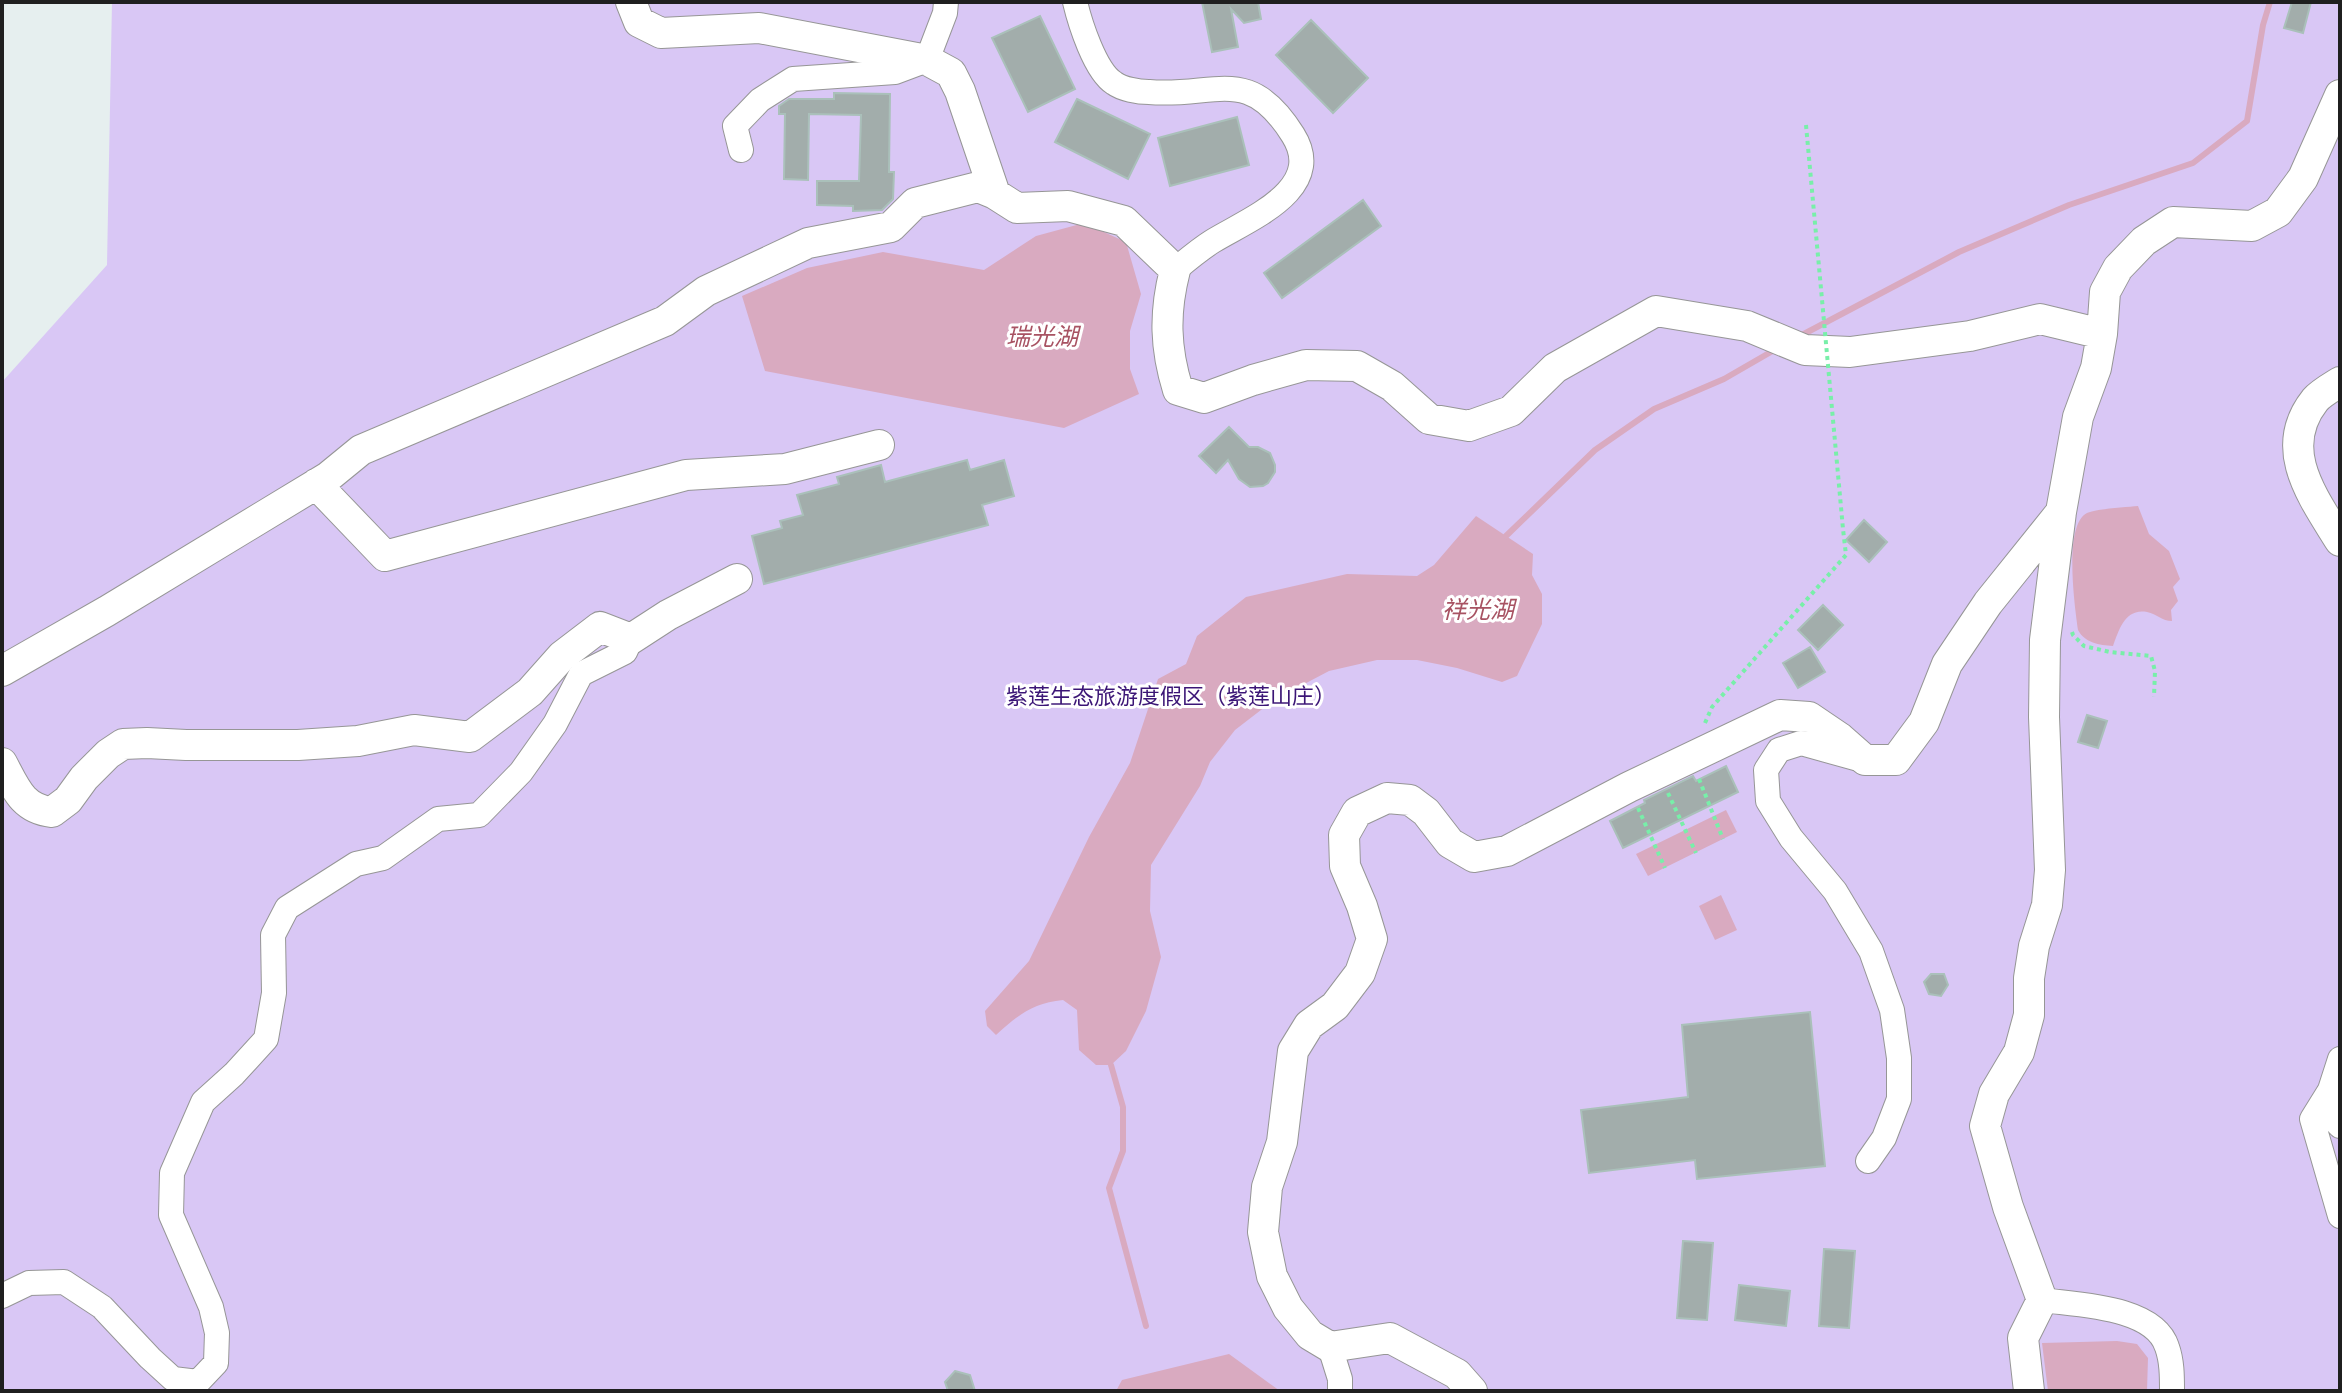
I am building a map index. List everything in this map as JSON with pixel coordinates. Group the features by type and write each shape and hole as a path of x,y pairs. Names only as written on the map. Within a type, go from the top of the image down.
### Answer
{"street":[{"path":"631,2 639,22 661,33 759,28 927,60 951,73 995,194"},
{"path":"741,150 735,126 760,100 793,79 895,72 927,60 945,13 946,2"},
{"path":"1075,2 1081,26 1098,63 1113,83 1139,92 1175,95 1215,88 1242,90 1266,101 1286,124 1300,147 1299,173 1291,191 1273,206 1210,243 1175,270 1166,334 1178,390 1204,398 1306,365 1357,366 1392,386 1429,419 1469,426 1511,411 1555,368 1656,311 1747,326 1805,350 1850,352 1970,336 2040,319 2102,334"},
{"path":"2029,1391 2023,1338 2042,1300 2008,1207 1985,1126 1994,1094 2019,1052 2029,1015 2029,978 2034,946 2047,905 2050,870 2044,717 2045,640 2061,512 2078,417 2096,368 2105,292 2118,268 2144,241 2173,222 2252,226 2278,212 2303,178 2340,95"},
{"path":"2,671 316,484 361,450 665,321 706,291 808,243 891,227 915,203 978,187 1017,208 1068,206 1124,221 1175,270"},
{"path":"2340,382 2316,398 2301,425 2296,449 2302,472 2316,502 2340,541"},
{"path":"316,484 385,556 686,475 785,469 879,445"},
{"path":"1868,1161 1884,1138 1899,1099 1899,1058 1892,1010 1871,951 1835,891 1791,838 1768,801 1766,770 1779,750 1801,743 1865,760 1896,760 1924,722 1947,664 1988,603 2061,512"},
{"path":"2,1296 29,1283 64,1282 102,1307 173,1379 198,1382 216,1363 217,1333 211,1307 171,1215 172,1173 203,1102 266,1039 274,993 273,935 287,908 356,864 383,858 438,819 479,815 521,772 555,724 581,674 625,652 631,639 668,615 737,579"},
{"path":"2,763 18,793 36,810 52,812 68,800 108,754 123,744 298,745 358,741 414,730 470,737 530,692 562,656 600,627 631,639"},
{"path":"1472,1391 1457,1374 1390,1338 1330,1347 1310,1335 1288,1308 1272,1276 1263,1232 1267,1187 1282,1142 1293,1051 1309,1025 1335,1006 1360,973 1372,939 1345,866 1344,835 1357,812 1387,798 1410,800 1426,812 1450,843 1474,857 1507,851 1629,787 1780,715 1809,717 1865,760"},
{"path":"2340,1059 2330,1090 2312,1119 2340,1216"},
{"path":"2330,1090 2340,1126"},
{"path":"2042,1300 2121,1311 2148,1323 2167,1343 2172,1391"},
{"path":"1330,1347 1340,1379 1340,1391"}],"path":[{"path":"1723,839 1691,757 1712,707 1846,555 1806,125"},
{"path":"2071,622 2073,635 2084,646 2151,656 2155,671 2154,697"},
{"path":"1659,773 1696,853"},
{"path":"1629,787 1665,868"}],"green space":[{"name":"紫莲生态旅游度假区（紫莲山庄）","path":"112,2 2340,2 2340,1391 2,1391 2,382 107,265"}],"water":[{"name":"瑞光湖","path":"1084,223 1126,242 1141,294 1130,331 1130,369 1139,394 1064,428 765,371 742,296 807,268 883,252 984,270 1036,236"},
{"path":"2138,506 2149,534 2169,551 2180,579 2173,587 2178,601 2171,610 2172,621 2151,613 2133,613 2124,622 2113,646 2103,645 2084,638 2078,630 2072,568 2075,533 2087,513"},
{"name":"祥光湖","path":"1476,516 1533,554 1532,575 1542,594 1542,624 1517,676 1502,682 1417,660 1377,660 1329,671 1274,700 1235,730 1210,762 1200,786 1151,865 1150,911 1161,957 1146,1011 1126,1051 1111,1065 1096,1065 1079,1050 1077,1010 1063,1000 1026,1011 996,1035 987,1026 985,1011 1029,961 1089,837 1130,763 1158,679 1186,664 1197,636 1246,597 1347,574 1417,576 1434,565"},
{"path":"1726,810 1737,832 1648,876 1636,854"},
{"path":"1721,895 1737,930 1715,940 1699,906"},
{"path":"2117,1341 2137,1344 2148,1358 2147,1391 2048,1391 2042,1343"},
{"path":"1229,1354 1280,1391 1116,1391 1122,1380"}],"building":[{"path":"1202,2 1258,2 1261,19 1244,23 1231,9 1238,47 1212,52"},
{"path":"2292,2 2311,2 2303,33 2284,28"},
{"path":"1040,16 1075,89 1028,112 992,38"},
{"path":"1311,20 1368,78 1333,113 1276,55"},
{"path":"834,93 890,94 889,172 894,172 893,199 882,210 853,211 853,206 817,205 817,181 859,181 861,115 809,114 808,180 784,179 785,114 779,114 779,106 789,99 834,99"},
{"path":"1077,99 1150,134 1128,179 1055,142"},
{"path":"1237,117 1249,165 1170,186 1158,138"},
{"path":"1363,200 1381,226 1282,298 1264,273"},
{"path":"1229,427 1249,447 1258,447 1270,453 1275,472 1268,483 1250,487 1239,479 1228,460 1216,473 1199,456"},
{"path":"967,460 970,470 1004,460 1014,496 982,505 988,525 764,584 752,536 782,528 780,521 803,515 797,495 839,484 837,477 881,465 885,482"},
{"path":"1864,520 1887,542 1869,562 1846,540"},
{"path":"1823,605 1843,625 1818,650 1798,630"},
{"path":"1810,647 1825,672 1798,688 1783,663"},
{"path":"2087,715 2107,721 2098,748 2078,742"},
{"path":"1726,766 1738,792 1623,848 1610,821 1693,776 1696,781"},
{"path":"1931,974 1944,974 1948,985 1941,996 1929,994 1924,982"},
{"path":"1810,1012 1825,1166 1697,1179 1695,1160 1589,1173 1581,1110 1688,1097 1682,1025"},
{"path":"1683,1241 1713,1243 1707,1320 1677,1318"},
{"path":"1824,1249 1855,1251 1849,1328 1819,1326"},
{"path":"1739,1285 1790,1291 1786,1326 1735,1320"},
{"path":"955,1371 970,1375 975,1391 948,1391 945,1382"}],"waterway":[{"path":"1800,336 1959,252 2069,205 2193,163 2247,121 2263,25 2270,2"},
{"path":"1506,536 1595,450 1654,409 1724,379 1776,349"},
{"path":"1111,1065 1123,1107 1123,1151 1109,1188 1146,1326"}]}
